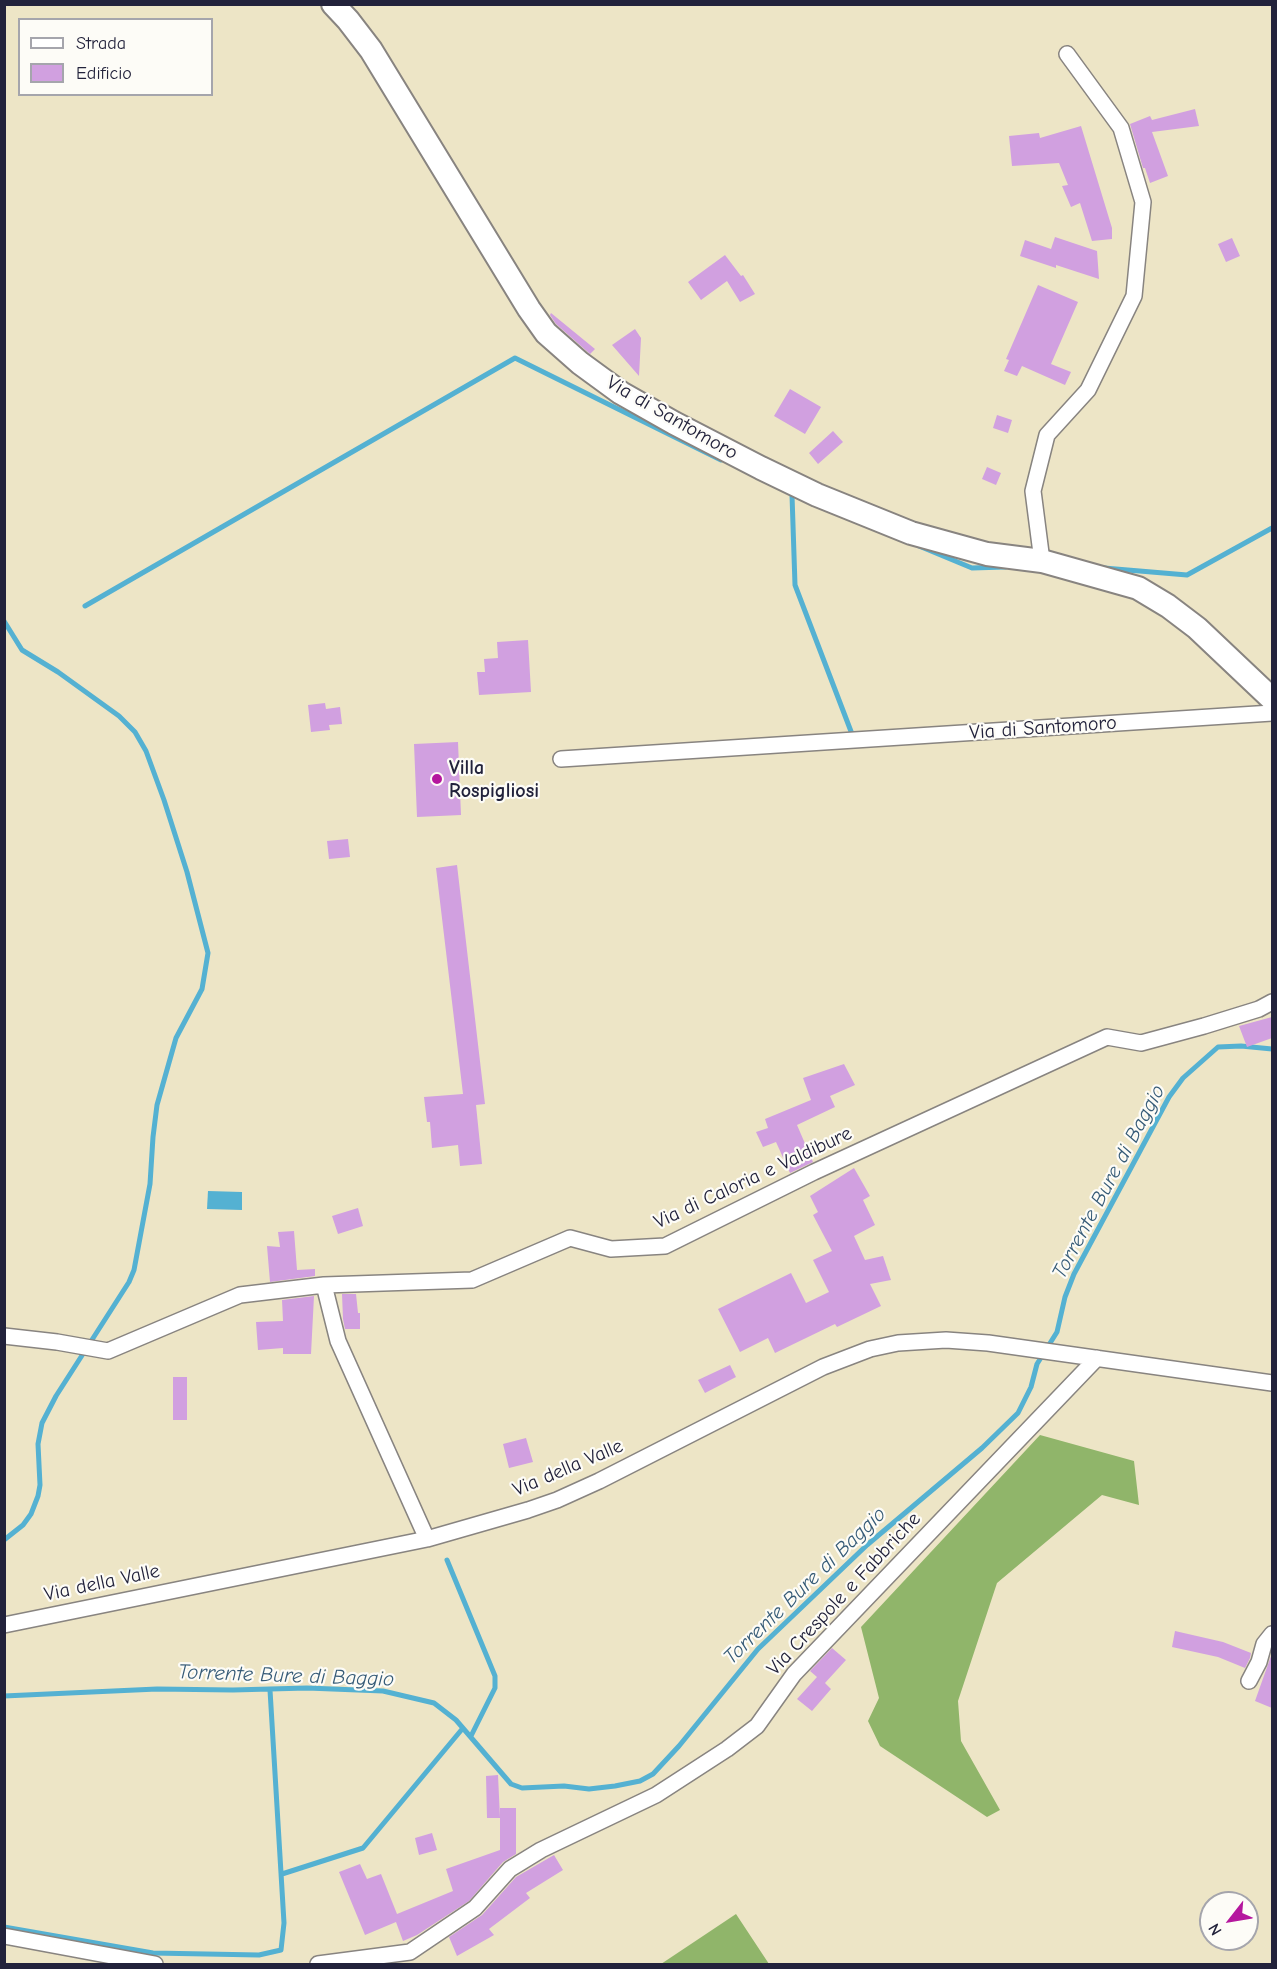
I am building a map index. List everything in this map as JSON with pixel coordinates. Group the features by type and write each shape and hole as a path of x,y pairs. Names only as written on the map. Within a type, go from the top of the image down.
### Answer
{"main road":[{"name":"Via di Santomoro","path":"333,4 371,50 529,309 546,333 580,363 621,393 674,423 817,495 911,533 987,554 1042,561 1138,588 1168,606 1197,628 1272,699"}],"street":[{"path":"1042,561 1033,491 1047,435 1088,390 1134,296 1143,202 1121,128 1067,54"},
{"name":"Via di Santomoro","path":"561,759 1272,713"},
{"name":"Via di Caloria e Valdibure","path":"4,1336 57,1341 108,1351 240,1295 324,1285 472,1280 570,1238 611,1249 665,1246 814,1172 1107,1036 1141,1043 1204,1026 1258,1009 1272,1002"},
{"path":"324,1285 339,1341 427,1539"},
{"name":"Via della Valle","path":"4,1625 427,1539 528,1510 558,1500 823,1367 870,1349 923,1340 946,1340 988,1342 1097,1358"},
{"path":"1097,1358 1272,1383"},
{"name":"Via Crespole e Fabbriche","path":"318,1965 410,1952 475,1908 510,1869 541,1850 656,1795 727,1749 757,1726 794,1674 1097,1358"},
{"path":"1249,1681 1259,1662 1264,1644 1272,1634"},
{"path":"4,1936 155,1965"}],"green space":[{"path":"1040,1435 1134,1461 1139,1505 1102,1495 997,1583 958,1701 961,1741 1000,1810 987,1817 880,1746 868,1721 879,1698 861,1627"},
{"path":"736,1914 769,1964 661,1964"}],"water":[{"path":"208,1191 242,1192 242,1210 207,1209"}],"building":[{"path":"1195,109 1199,126 1152,132 1168,176 1150,183 1145,168 1143,168 1130,124 1150,116 1152,120"},
{"path":"1081,126 1112,228 1112,239 1092,241 1080,203 1071,207 1062,186 1068,185 1059,163 1012,166 1009,136 1039,133 1040,138"},
{"path":"1055,237 1097,251 1099,279 1020,256 1025,240 1051,249"},
{"path":"1232,238 1240,256 1226,262 1218,244"},
{"path":"725,255 741,276 743,275 755,294 740,302 727,281 701,300 688,282"},
{"path":"1038,285 1078,302 1051,364 1071,372 1065,385 1022,366 1017,376 1004,371 1009,360 1006,359"},
{"path":"551,313 595,349 590,354 556,324"},
{"path":"635,329 641,338 639,376 612,345"},
{"path":"790,389 821,407 805,434 774,416"},
{"path":"997,415 1012,420 1008,433 993,428"},
{"path":"833,431 843,442 818,464 809,453"},
{"path":"987,467 1001,473 996,485 982,479"},
{"path":"528,640 531,692 479,695 477,672 485,672 484,659 498,658 497,642"},
{"path":"325,703 326,709 340,707 342,724 329,725 330,730 311,732 308,705"},
{"name":"Villa Rospigliosi","path":"458,742 461,815 417,817 414,744"},
{"path":"348,839 350,857 329,859 327,841"},
{"path":"457,865 485,1104 476,1105 482,1164 460,1166 458,1145 432,1148 430,1122 427,1122 424,1097 463,1094 436,868"},
{"path":"1272,1017 1272,1038 1247,1047 1239,1026"},
{"path":"844,1064 855,1085 830,1096 835,1107 797,1125 813,1162 790,1173 776,1142 763,1147 756,1132 768,1128 765,1119 811,1100 803,1078"},
{"path":"854,1168 870,1196 863,1200 875,1225 854,1236 865,1260 883,1256 891,1280 870,1284 881,1306 837,1327 835,1324 775,1353 768,1338 740,1352 718,1309 791,1273 806,1303 829,1292 813,1260 832,1251 813,1215 818,1212 810,1196"},
{"path":"358,1208 363,1226 338,1234 332,1216"},
{"path":"294,1231 297,1270 315,1269 315,1276 270,1282 267,1246 280,1247 278,1232"},
{"path":"342,1294 356,1294 358,1313 360,1313 360,1329 345,1329"},
{"path":"314,1296 311,1354 283,1354 283,1348 258,1350 256,1322 283,1321 282,1300"},
{"path":"730,1365 736,1377 705,1393 698,1380"},
{"path":"173,1377 187,1377 187,1420 173,1420"},
{"path":"526,1438 533,1462 509,1468 503,1444"},
{"path":"1175,1631 1223,1642 1251,1653 1250,1658 1245,1668 1218,1657 1172,1647"},
{"path":"832,1648 846,1660 825,1683 831,1689 812,1711 797,1699 817,1677 810,1671"},
{"path":"1272,1657 1272,1708 1255,1701"},
{"path":"498,1775 500,1818 487,1818 486,1776"},
{"path":"500,1808 516,1808 516,1854 503,1862 469,1901 417,1935 403,1941 396,1922 365,1935 339,1872 360,1864 367,1879 381,1874 397,1914 453,1891 446,1869 500,1850"},
{"path":"432,1833 437,1850 419,1855 415,1838"},
{"path":"554,1855 563,1870 526,1893 530,1898 489,1929 494,1935 457,1956 449,1937 482,1915 516,1877"}],"waterway":[{"path":"85,606 515,358 721,460"},
{"path":"792,495 795,585 852,734"},
{"path":"1104,568 1187,575 1272,528"},
{"path":"919,546 972,568 1005,567"},
{"path":"4,621 22,650 58,672 119,716 135,732 146,751 164,800 187,872 208,953 202,989 176,1038 157,1105 150,1184 134,1270 129,1282 56,1396 42,1423 38,1444 40,1485 38,1496 31,1514 23,1525 4,1540"},
{"name":"Torrente Bure di Baggio","path":"4,1696 157,1689 307,1688 383,1691 434,1703 456,1720 511,1784 522,1788 564,1786 589,1789 640,1781 653,1774 679,1746 758,1649 867,1545 982,1448 1018,1413 1031,1387 1037,1364 1057,1332 1065,1297 1074,1274 1169,1097 1183,1078 1218,1047 1241,1046 1272,1049"},
{"path":"447,1560 495,1676 495,1688 471,1736"},
{"path":"4,1927 153,1953 259,1955 281,1950 284,1923 270,1690"},
{"path":"282,1874 363,1848 463,1728"}],"place":[{"name":"Villa Rospigliosi","path":"437,779"}]}
